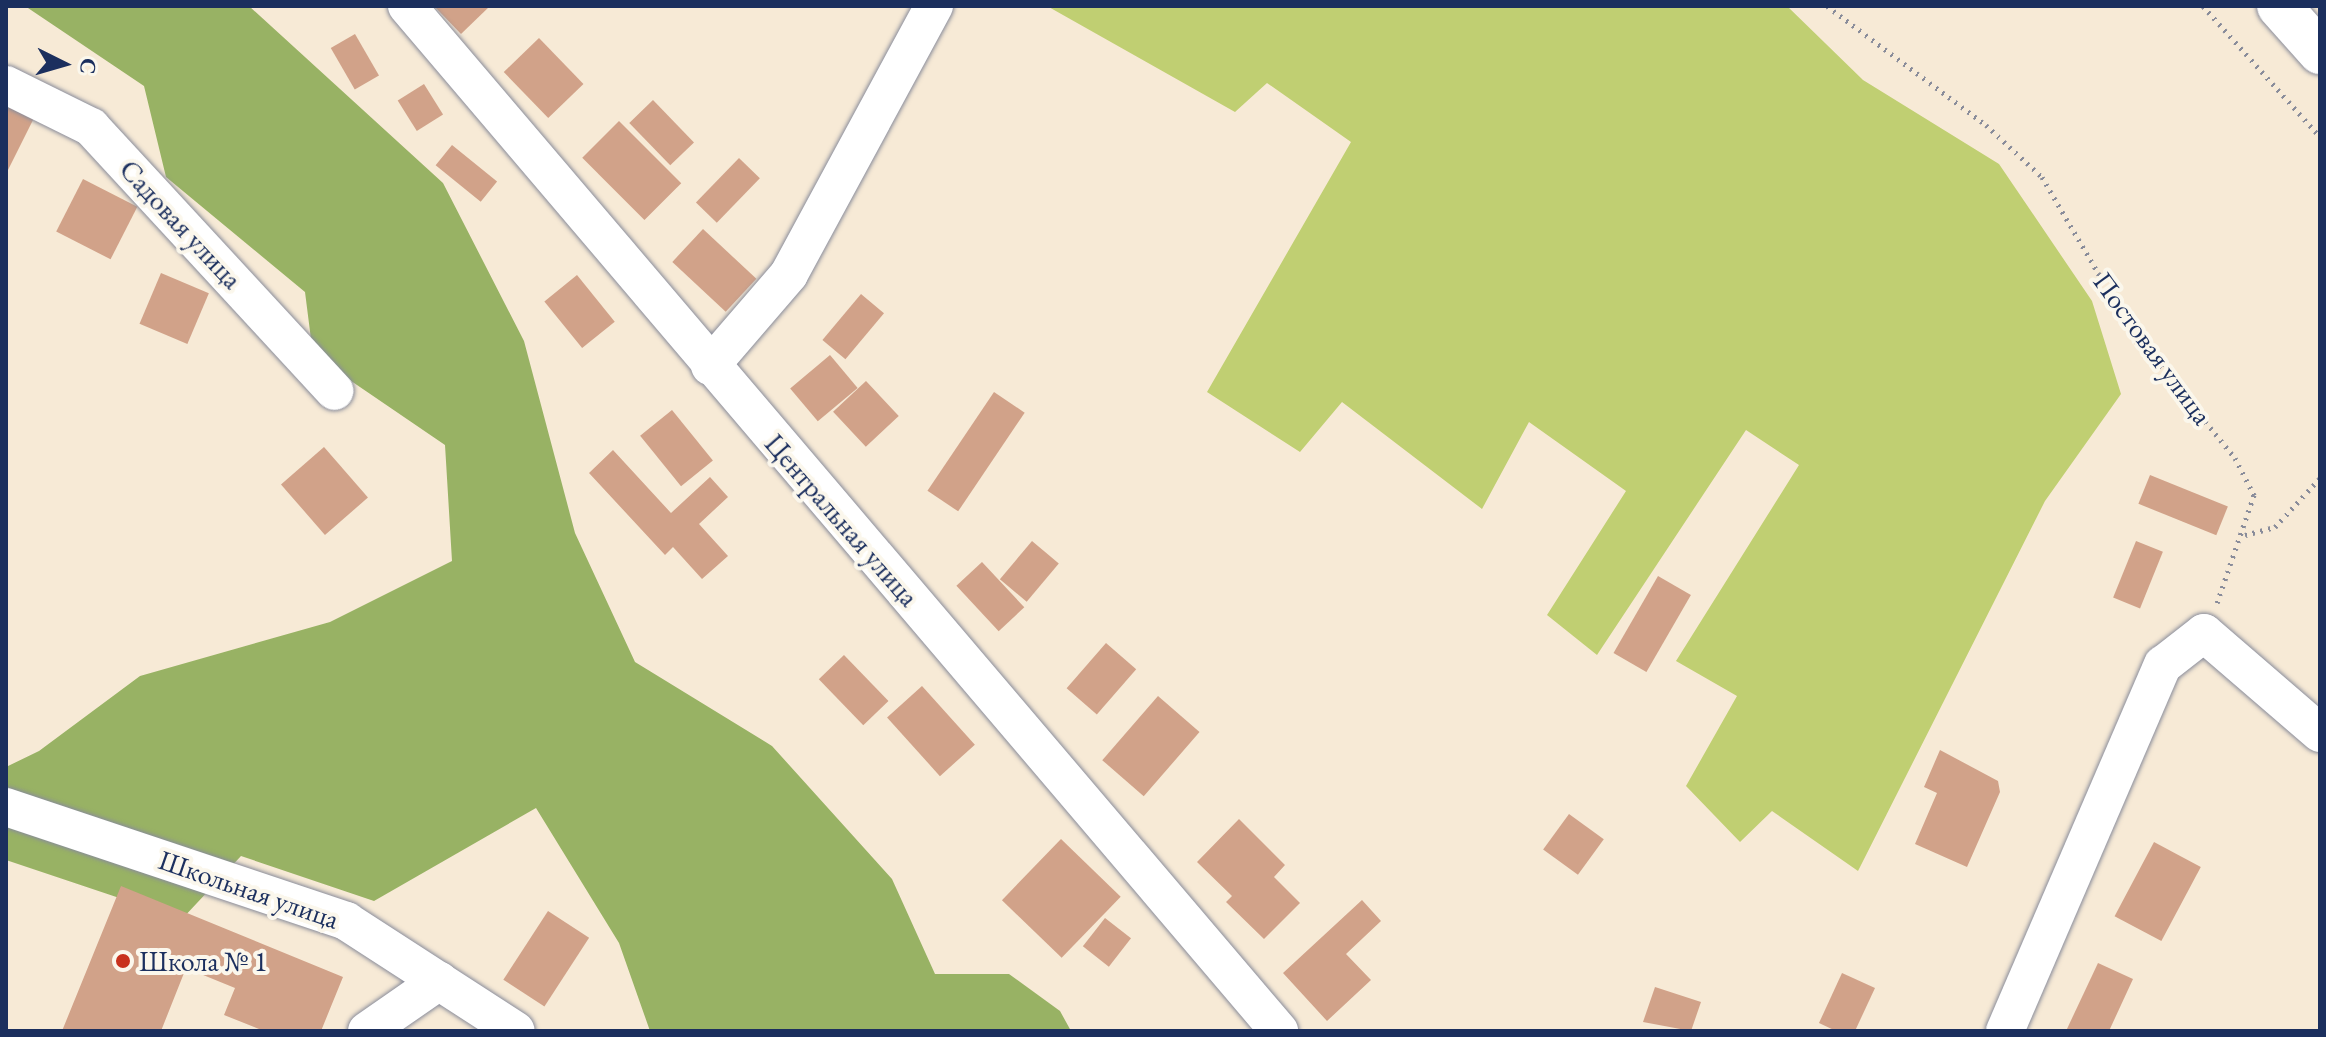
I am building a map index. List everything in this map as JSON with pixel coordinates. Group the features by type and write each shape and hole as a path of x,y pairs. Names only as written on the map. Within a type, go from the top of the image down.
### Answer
{"highway":[{"path":"2279,6 2320,52"}],"street":[{"name":"Центральная улица","path":"407,6 710,366 1279,1031"},
{"path":"710,366 789,274 934,6"},
{"name":"Садовая улица","path":"6,85 91,127 335,391"},
{"path":"2005,1031 2163,665 2204,633 2320,733"},
{"name":"Школьная улица","path":"6,807 346,921 516,1031"},
{"path":"367,1031 439,981"}],"path":[{"name":"Постовая улица","path":"1827,6 1986,125 2042,177 2098,273 2170,378 2235,458 2254,495 2244,535 2204,633"},
{"path":"2203,6 2320,137"},
{"path":"2244,535 2275,527 2320,478"}],"green space":[{"path":"25,6 249,6 443,183 524,341 575,533 635,662 772,746 892,879 935,974 1009,974 1060,1011 1071,1031 650,1031 619,943 536,808 374,901 241,856 182,919 6,860 6,767 39,751 140,676 330,622 452,561 445,445 313,355 305,292 166,177 144,86"},
{"path":"1047,6 1787,6 1863,80 1999,164 2092,301 2121,394 2045,501 1858,871 1772,811 1740,842 1686,786 1737,696 1676,661 1799,465 1746,430 1597,655 1547,615 1626,491 1529,422 1482,509 1342,402 1300,452 1207,392 1351,142 1267,83 1235,112"}],"building":[{"path":"434,6 490,6 461,34"},
{"path":"355,34 379,76 355,90 331,48"},
{"path":"539,38 583,84 548,118 504,72"},
{"path":"424,84 443,115 417,131 398,100"},
{"path":"6,99 36,114 6,174"},
{"path":"653,100 694,142 670,165 629,123"},
{"path":"619,121 681,183 644,220 582,158"},
{"path":"452,145 497,182 481,202 436,165"},
{"path":"739,158 760,178 717,223 696,203"},
{"path":"83,179 137,207 111,259 56,232"},
{"path":"703,229 756,279 726,312 672,262"},
{"path":"161,273 209,293 187,344 140,324"},
{"path":"577,275 615,322 582,348 544,301"},
{"path":"861,294 884,313 845,359 822,340"},
{"path":"830,355 858,388 818,421 790,388"},
{"path":"866,381 899,416 866,447 833,412"},
{"path":"994,392 1025,413 958,511 927,491"},
{"path":"672,410 713,461 681,486 640,436"},
{"path":"324,447 368,498 325,535 281,484"},
{"path":"613,450 671,513 710,477 728,497 699,524 728,556 702,579 673,547 665,555 589,473"},
{"path":"2150,475 2228,506 2216,535 2138,504"},
{"path":"1032,541 1059,563 1027,602 1000,579"},
{"path":"2136,541 2163,552 2140,608 2113,598"},
{"path":"982,562 1024,607 999,631 956,586"},
{"path":"1658,576 1691,595 1646,672 1614,653"},
{"path":"1106,643 1136,669 1097,715 1067,688"},
{"path":"844,655 888,701 863,725 819,679"},
{"path":"922,686 975,745 940,776 887,717"},
{"path":"1158,696 1200,732 1144,796 1102,760"},
{"path":"1940,750 1998,781 2000,792 1967,867 1915,844 1937,793 1924,787"},
{"path":"1569,814 1604,839 1578,875 1543,850"},
{"path":"1239,819 1285,865 1274,877 1300,903 1264,939 1226,902 1232,896 1197,862"},
{"path":"1061,839 1121,897 1062,958 1002,900"},
{"path":"2154,842 2201,867 2161,941 2115,916"},
{"path":"121,886 343,977 321,1031 264,1031 224,1015 235,988 186,968 161,1031 62,1031"},
{"path":"1362,900 1381,921 1346,954 1371,980 1327,1021 1283,973"},
{"path":"548,911 589,938 544,1006 503,980"},
{"path":"1105,918 1131,938 1109,967 1083,946"},
{"path":"2098,963 2133,979 2109,1031 2066,1031"},
{"path":"1842,973 1875,988 1855,1031 1836,1031 1819,1023"},
{"path":"1655,987 1701,1002 1691,1031 1643,1022"}],"place":[{"name":"Школа № 1","path":"123,961"}]}
